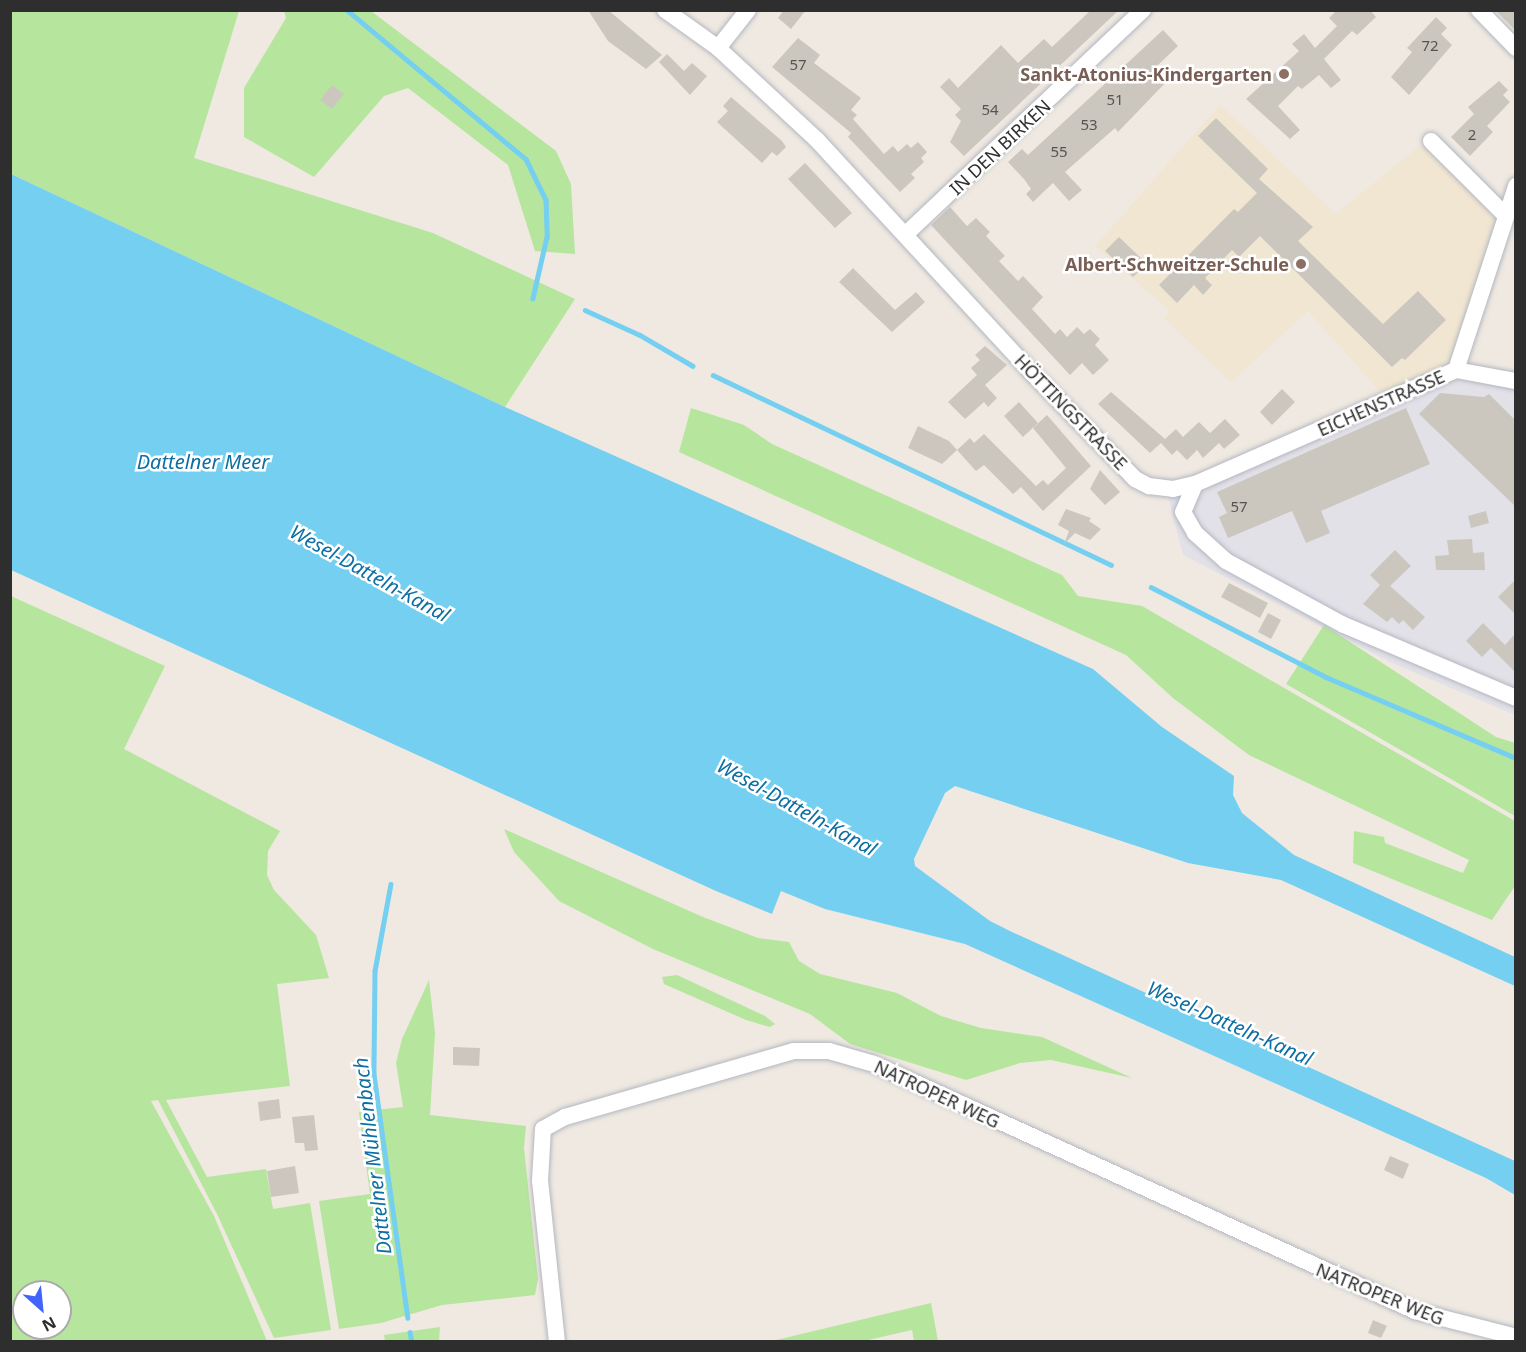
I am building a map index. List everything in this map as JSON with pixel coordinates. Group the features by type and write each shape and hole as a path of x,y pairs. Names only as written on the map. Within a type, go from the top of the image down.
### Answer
{"street":[{"name":"HÖTTINGSTRASSE","path":"665,10 718,48 817,140 907,233 1034,375 1135,478 1149,486 1165,488 1195,484"},
{"path":"718,48 748,10"},
{"name":"IN DEN BIRKEN","path":"907,233 1143,10"},
{"path":"1479,10 1515,48"},
{"path":"1431,141 1506,216"},
{"name":"EICHENSTRASSE","path":"1195,484 1456,370 1481,284 1515,186"},
{"path":"1456,370 1515,381"},
{"path":"1195,484 1183,512 1195,533 1226,561 1344,625 1515,698"},
{"name":"NATROPER WEG","path":"557,1341 540,1180 543,1130 565,1117 794,1050 829,1051 874,1064 1404,1306 1444,1321 1515,1337"}],"shaded area":[{"name":"Albert-Schweitzer-Schule","path":"1220,105 1336,214 1419,146 1432,148 1503,217 1455,369 1387,399 1308,311 1231,382 1164,318 1170,311 1095,246"},
{"path":"1457,372 1515,377 1515,715 1394,664 1183,555 1168,496"}],"green space":[{"path":"11,11 239,11 194,158 433,233 575,299 505,407 11,174"},
{"path":"284,11 371,11 556,151 571,184 575,254 535,251 508,165 408,88 384,96 314,177 244,137 244,88 286,18"},
{"path":"691,408 744,425 772,444 1062,575 1078,596 1142,606 1515,821 1515,886 1492,920 1353,863 1354,831 1384,837 1385,843 1463,873 1469,860 1249,755 1173,698 1126,655 679,452"},
{"path":"11,596 165,666 124,749 280,831 268,851 267,875 274,890 316,935 329,978 277,984 290,1086 166,1100 207,1177 266,1169 273,1209 310,1203 331,1330 274,1338 217,1214 158,1100 151,1101 214,1216 267,1341 11,1342"},
{"path":"1324,625 1496,737 1515,743 1515,816 1286,684"},
{"path":"504,829 703,917 758,938 789,942 799,961 820,974 897,993 941,1016 981,1028 1042,1037 1132,1078 1051,1060 1020,1063 966,1080 850,1044 810,1014 653,949 559,901 514,852"},
{"path":"677,975 765,1016 775,1024 770,1027 746,1020 664,984 662,977"},
{"path":"429,980 435,1033 430,1115 526,1126 524,1148 538,1279 535,1295 442,1305 381,1323 339,1329 319,1201 370,1194 359,1112 403,1107 396,1063 402,1039"},
{"path":"931,1303 938,1341 914,1341 912,1330 864,1341 772,1341"},
{"path":"440,1327 439,1341 385,1341 384,1335"}],"water":[{"name":"Dattelner Meer","path":"11,174 505,407 1093,669 1162,727 1234,776 1233,795 1242,813 1294,855 1515,957 1515,986 1281,880 1188,863 955,786 945,793 914,859 915,866 990,921 1012,932 1515,1161 1515,1195 1486,1178 965,944 825,909 781,891 772,914 716,891 11,570"}],"building":[{"path":"588,10 608,10 662,55 646,69 608,41"},
{"path":"784,10 806,10 791,29 778,18"},
{"path":"1091,10 1119,10 964,156 950,142 961,121 955,115 961,109 940,87 949,78 958,88 1001,45 1018,63 1044,39 1052,47"},
{"path":"1337,10 1370,10 1376,17 1357,35 1352,31 1324,59 1341,80 1331,88 1319,75 1302,89 1298,86 1278,106 1300,130 1290,139 1246,99 1299,51 1292,44 1304,34 1315,48 1337,26 1329,18"},
{"path":"1495,10 1515,10 1515,30"},
{"path":"1436,17 1447,28 1441,34 1452,45 1409,95 1391,77 1412,52 1407,48"},
{"path":"1163,30 1178,46 1158,65 1170,78 1118,132 1115,128 1065,172 1082,190 1069,201 1053,183 1033,202 1026,194 1031,189 1008,162 1022,149 1028,155"},
{"path":"798,38 820,55 814,63 861,98 851,110 857,115 853,119 884,154 893,146 898,152 907,144 911,148 918,142 927,152 921,158 924,162 911,174 915,178 900,192 848,137 851,133 772,67"},
{"path":"667,54 684,71 692,63 707,76 690,95 659,62"},
{"path":"1499,81 1508,90 1503,95 1510,102 1487,126 1493,132 1470,156 1451,137 1474,114 1468,107"},
{"path":"332,85 344,94 332,109 320,100"},
{"path":"731,97 782,141 786,147 777,156 772,152 762,163 717,122 728,111 723,106"},
{"path":"1216,118 1268,169 1259,179 1313,227 1298,241 1383,324 1418,291 1446,320 1405,360 1402,358 1392,367 1260,236 1239,257 1232,250 1205,278 1212,285 1203,295 1194,285 1177,303 1159,285 1234,209 1238,212 1257,193 1198,136"},
{"path":"805,163 852,213 835,228 788,179"},
{"path":"950,207 967,226 976,218 990,232 986,236 1005,256 999,261 1018,281 1023,276 1043,297 1032,309 1055,334 1060,329 1067,337 1077,327 1084,334 1090,329 1100,339 1095,345 1109,360 1093,375 1082,363 1070,375 931,225"},
{"path":"1119,237 1147,264 1133,277 1105,251"},
{"path":"853,268 895,310 916,292 925,302 892,332 839,282"},
{"path":"985,346 1007,365 985,385 997,398 988,407 984,402 965,419 948,402 977,375 971,368 980,360 975,355"},
{"path":"1282,389 1295,402 1272,425 1260,412"},
{"path":"1111,392 1165,439 1176,429 1183,437 1199,422 1210,433 1225,419 1240,435 1224,449 1219,443 1203,458 1197,450 1187,460 1177,450 1172,455 1161,443 1150,453 1098,404"},
{"path":"1440,393 1484,397 1489,394 1515,420 1515,506 1419,414"},
{"path":"1019,402 1038,423 1023,437 1004,416"},
{"path":"1406,408 1430,464 1321,511 1330,533 1306,543 1292,511 1228,538 1219,517 1227,513 1217,492"},
{"path":"1047,415 1091,466 1043,511 1021,487 1013,494 984,465 976,471 957,450 970,438 974,443 984,434 1036,486 1043,480 1048,485 1066,468 1033,428"},
{"path":"918,426 949,441 957,450 942,464 908,448"},
{"path":"1100,470 1120,492 1105,505 1090,489"},
{"path":"1066,509 1091,518 1089,521 1101,529 1090,540 1075,533 1064,544 1069,531 1058,525"},
{"path":"1486,511 1489,523 1471,528 1468,516"},
{"path":"1472,539 1473,553 1484,552 1485,570 1436,570 1435,556 1449,555 1447,540"},
{"path":"1395,550 1411,566 1390,586 1425,617 1413,630 1403,620 1399,624 1392,617 1387,622 1363,604 1380,585 1370,575"},
{"path":"1515,580 1515,614 1498,597"},
{"path":"1229,583 1268,603 1260,618 1221,597"},
{"path":"1268,613 1281,620 1271,639 1258,632"},
{"path":"1483,623 1505,645 1515,634 1515,672 1491,648 1482,657 1466,641"},
{"path":"453,1047 480,1048 479,1066 453,1065"},
{"path":"279,1099 281,1118 260,1121 258,1102"},
{"path":"314,1115 318,1150 305,1151 304,1143 295,1143 292,1117"},
{"path":"1390,1156 1409,1164 1403,1179 1384,1170"},
{"path":"295,1166 299,1193 271,1197 267,1171"},
{"path":"1373,1320 1387,1326 1381,1338 1368,1333"}],"waterway":[{"name":"Dattelner Mühlenbach","path":"347,10 526,159 546,200 547,237 533,298"},
{"path":"585,310 640,335 693,366"},
{"path":"713,375 1111,565"},
{"path":"1151,587 1326,677 1516,758"},
{"name":"Dattelner Mühlenbach","path":"391,884 375,971 374,1074 408,1318"},
{"name":"Dattelner Mühlenbach","path":"410,1332 412,1342"}],"place":[{"name":"Sankt-Atonius-Kindergarten","path":"1284,74"},
{"name":"Albert-Schweitzer-Schule","path":"1301,264"}],"water label":[{"name":"Wesel-Datteln-Kanal","path":"370,573"},
{"name":"Wesel-Datteln-Kanal","path":"797,807"},
{"name":"Wesel-Datteln-Kanal","path":"1230,1023"}]}
